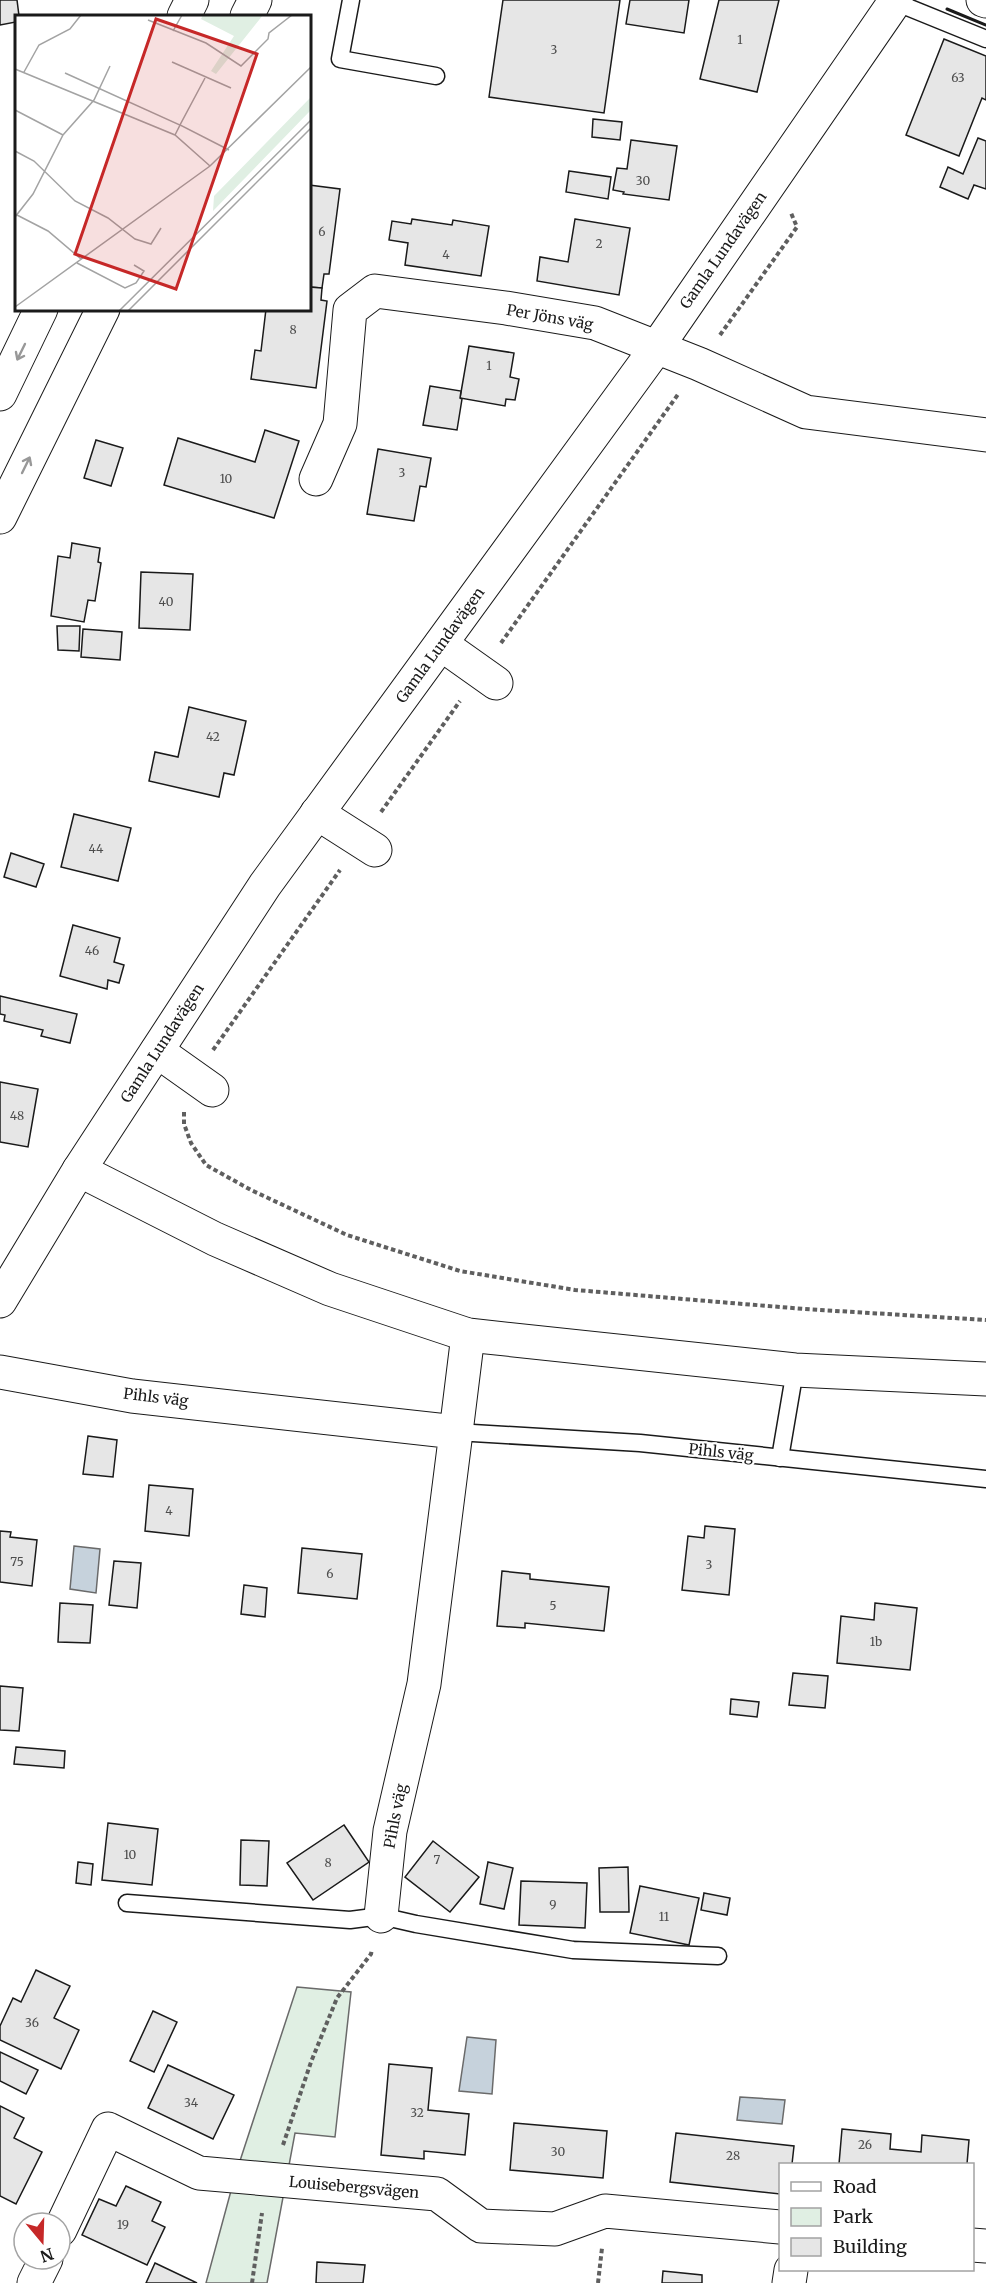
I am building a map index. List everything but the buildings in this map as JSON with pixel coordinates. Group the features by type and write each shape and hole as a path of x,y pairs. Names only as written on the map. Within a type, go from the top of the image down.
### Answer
{"main road":[{"path":"184,15 192,0"},
{"path":"248,15 255,0"},
{"name":"Gamla Lundavägen","path":"0,1301 79,1170 265,885 657,347 895,1"},
{"name":"Per Jöns väg","path":"316,479 340,424 350,310 375,291 506,308 595,323 699,364 806,412 986,435"},
{"path":"0,394 41,310"},
{"path":"0,518 103,310"},
{"path":"441,644 488,677"},
{"path":"317,813 368,846"},
{"path":"157,1051 203,1083"},
{"path":"79,1170 215,1239 330,1289 468,1335 795,1370 986,1379"},
{"name":"Pihls väg","path":"381,1916 390,1831 424,1684 468,1335"},
{"name":"Pihls väg","path":"0,1372 132,1396 456,1432"},
{"name":"Louisebergsvägen","path":"69,2211 108,2128 199,2173 437,2194 481,2226 555,2229 605,2211 779,2227"}],"lane":[{"path":"351,0 340,59 436,76"},
{"path":"895,1 986,39"},
{"path":"780,1458 795,1370"},
{"name":"Pihls väg","path":"456,1432 640,1443 986,1479"},
{"path":"127,1903 350,1920 381,1916 573,1950 718,1956"}],"path":[{"path":"788,206 797,226 699,364 488,677 203,1083 184,1101 184,1124 191,1143 206,1166 251,1190 347,1235 460,1271 575,1290 804,1309 986,1320"},
{"path":"252,2283 259,2228 271,2180 311,2062 337,1998 370,1954 381,1916"}],"green space":[{"path":"297,1987 351,1992 335,2137 295,2133 267,2283 206,2283 235,2176"}],"shaded area":[{"path":"74,1546 100,1549 96,1593 70,1589"},
{"path":"467,2037 496,2040 492,2094 459,2091"},
{"path":"740,2097 785,2100 782,2124 737,2120"}],"wall":[{"path":"947,9 986,25"}]}
